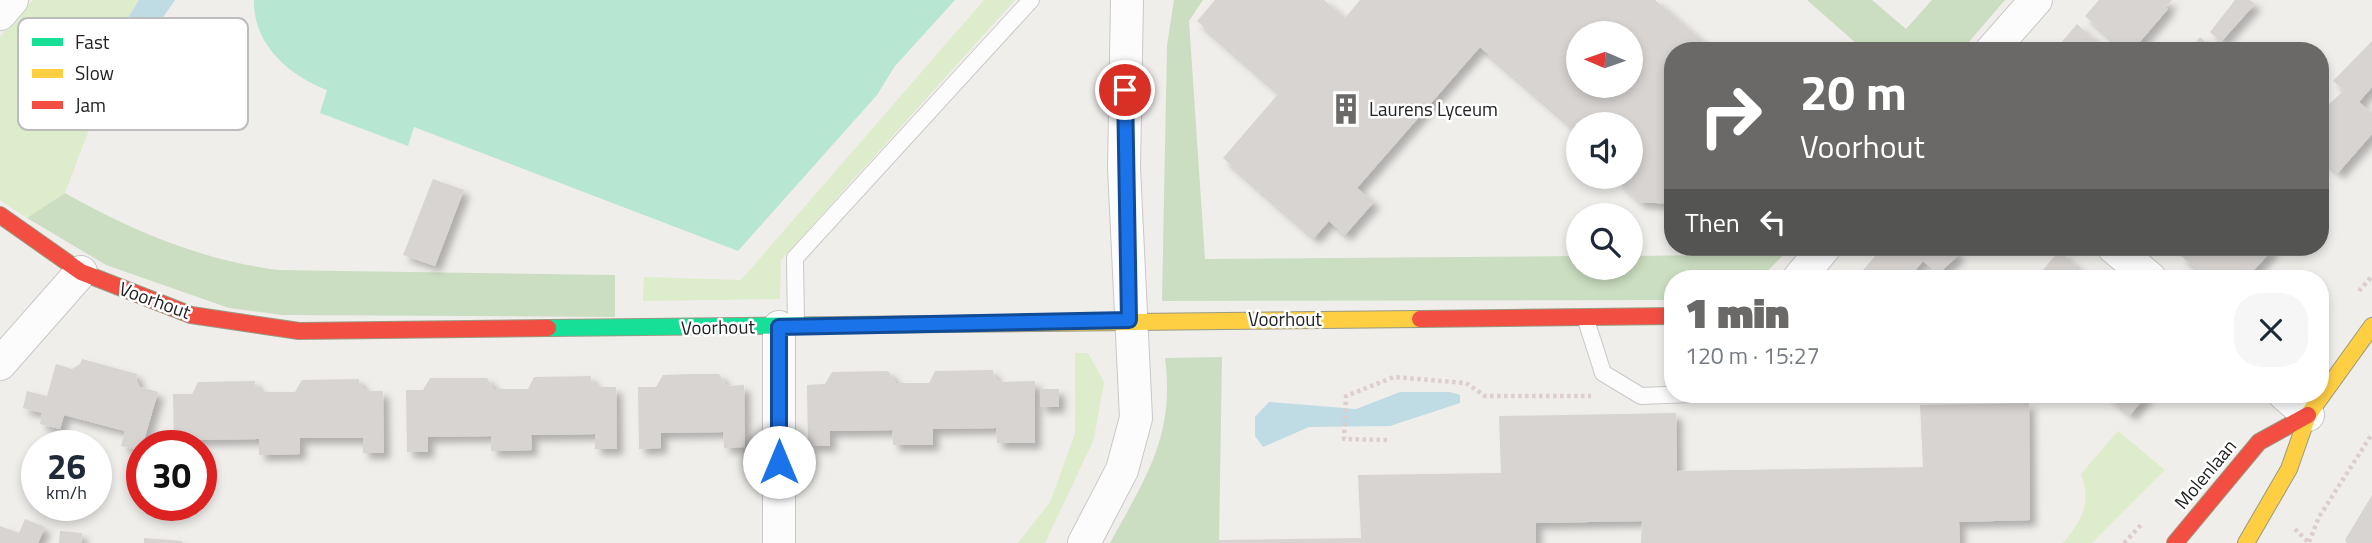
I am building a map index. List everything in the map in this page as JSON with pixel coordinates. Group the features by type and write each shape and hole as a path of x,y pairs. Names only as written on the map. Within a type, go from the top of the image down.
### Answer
{"street":[{"path":"0,14 12,0"},
{"path":"1084,543 1122,470 1136,418 1129,320 1124,168 1127,0"},
{"path":"1999,42 2036,0"},
{"name":"Voorhout","path":"0,215 81,272 191,315 299,331 1664,316"},
{"path":"1806,270 1817,256"},
{"path":"2124,256 2140,270"},
{"path":"0,364 81,272"},
{"name":"Molenlaan","path":"2329,386 2372,326"},
{"path":"779,543 788,327"},
{"path":"2294,403 2308,415"},
{"name":"Molenlaan","path":"2246,543 2289,469 2308,415 2317,403"},
{"name":"Molenlaan","path":"2175,543 2259,442 2308,415"}],"lane":[{"path":"788,327 795,258 1031,0"},
{"path":"1585,317 1603,373 1641,396 1664,395"}],"path":[{"path":"1387,440 1344,439 1346,396 1394,377 1466,383 1485,396 1641,396"},
{"path":"2309,543 2319,517 2372,434"}],"green space":[{"path":"33,0 139,0 128,18 18,18 18,130 89,130 65,193 27,218 0,200 0,37"},
{"path":"254,0 955,0 895,66 877,95 738,251 414,127 408,146 320,113 327,90 299,76 276,56 260,31"},
{"path":"984,0 1015,0 781,260 780,299 643,301 644,277 741,280"},
{"path":"1174,0 1203,0 1189,21 1205,259 1566,256 1566,280 1643,280 1643,256 1782,256 1769,270 1664,270 1664,300 1162,301 1167,45"},
{"path":"1807,0 1872,0 1906,29 1932,0 2005,0 1969,42 1855,42"},
{"path":"65,193 116,220 168,242 222,259 278,270 615,275 615,317 282,315 229,308 106,265 27,218"},
{"path":"1075,353 1088,353 1104,382 1094,439 1045,543 1018,543 1050,502 1075,434"},
{"path":"1222,357 1219,543 1110,543 1155,455 1166,411 1165,358"},
{"path":"2118,431 2165,470 2092,543 2063,543 2083,511 2086,494 2081,474"}],"water":[{"path":"139,0 175,0 163,18 128,18"},
{"path":"1400,392 1450,392 1460,395 1460,403 1390,426 1309,427 1263,447 1255,436 1255,417 1269,402 1356,409"}],"building":[{"name":"Laurens Lyceum","path":"1215,0 1324,0 1345,18 1360,0 1655,0 1704,42 1664,42 1664,203 1640,202 1626,189 1643,189 1643,112 1566,112 1566,122 1480,47 1357,188 1374,202 1345,235 1329,221 1314,238 1223,158 1279,93 1197,21"},
{"path":"2099,0 2172,0 2166,7 2168,9 2140,42 2115,42 2085,16"},
{"path":"2235,0 2250,0 2255,4 2221,42 2210,32"},
{"path":"2077,24 2097,42 2062,42"},
{"path":"2372,41 2372,87 2359,102 2372,113 2372,134 2338,173 2329,166 2329,104 2344,90 2333,81"},
{"path":"433,179 464,190 435,266 403,255"},
{"path":"1875,256 1958,256 1942,270 1933,270 1923,261 1916,270 1863,270"},
{"path":"2055,256 2065,256 2080,270 2043,270"},
{"path":"2181,256 2267,256 2254,270 2198,270"},
{"path":"82,359 137,374 140,387 158,392 147,430 126,430 126,447 121,446 125,431 64,415 60,429 40,424 42,413 23,408 27,391 47,396 56,364 72,369 80,364"},
{"path":"993,370 993,375 1000,382 1035,381 1035,443 997,443 996,428 933,429 933,445 893,445 892,430 830,431 830,446 808,446 807,385 825,384 832,372 888,371 896,383 929,383 935,371"},
{"path":"719,374 727,386 744,385 745,447 724,448 723,432 661,433 661,448 639,449 638,387 656,387 663,375"},
{"path":"591,376 591,381 598,387 616,387 617,449 595,449 595,434 531,435 532,450 491,451 491,436 428,437 428,452 407,452 406,390 423,390 430,378 487,378 494,389 528,389 534,377"},
{"path":"359,379 359,384 366,391 383,391 384,453 363,453 363,438 300,438 300,454 259,455 259,439 217,440 217,430 174,430 173,394 192,394 198,382 255,381 255,386 262,392 295,392 302,380"},
{"path":"1040,389 1059,389 1059,407 1040,407"},
{"path":"2029,403 2030,520 1959,522 1960,543 1641,543 1642,521 1536,523 1536,543 1218,543 1218,540 1361,538 1358,475 1501,473 1499,416 1676,413 1677,471 1923,467 1920,405"},
{"path":"2116,403 2140,403 2130,415"},
{"path":"2372,495 2372,543 2347,543 2345,540"},
{"path":"24,521 45,527 38,543 0,543 0,526 19,533"},
{"path":"60,531 82,533 81,543 59,543"},
{"path":"144,538 182,541 182,543 144,543"}],"traffic: fast":[{"path":"548,328 947,324"}],"traffic: slow":[{"path":"947,324 1420,319"},
{"path":"2329,386 2372,326"},
{"path":"2246,543 2289,469 2308,415 2317,403"}],"traffic: jam":[{"path":"0,215 81,272 191,315 299,331 548,328"},
{"path":"1420,319 1664,316"},
{"path":"2175,543 2259,442 2308,415"}],"place":[{"name":"Laurens Lyceum","path":"1346,109"}],"route":[{"path":"779,462 779,327 1129,320 1124,168 1125,90"}]}
